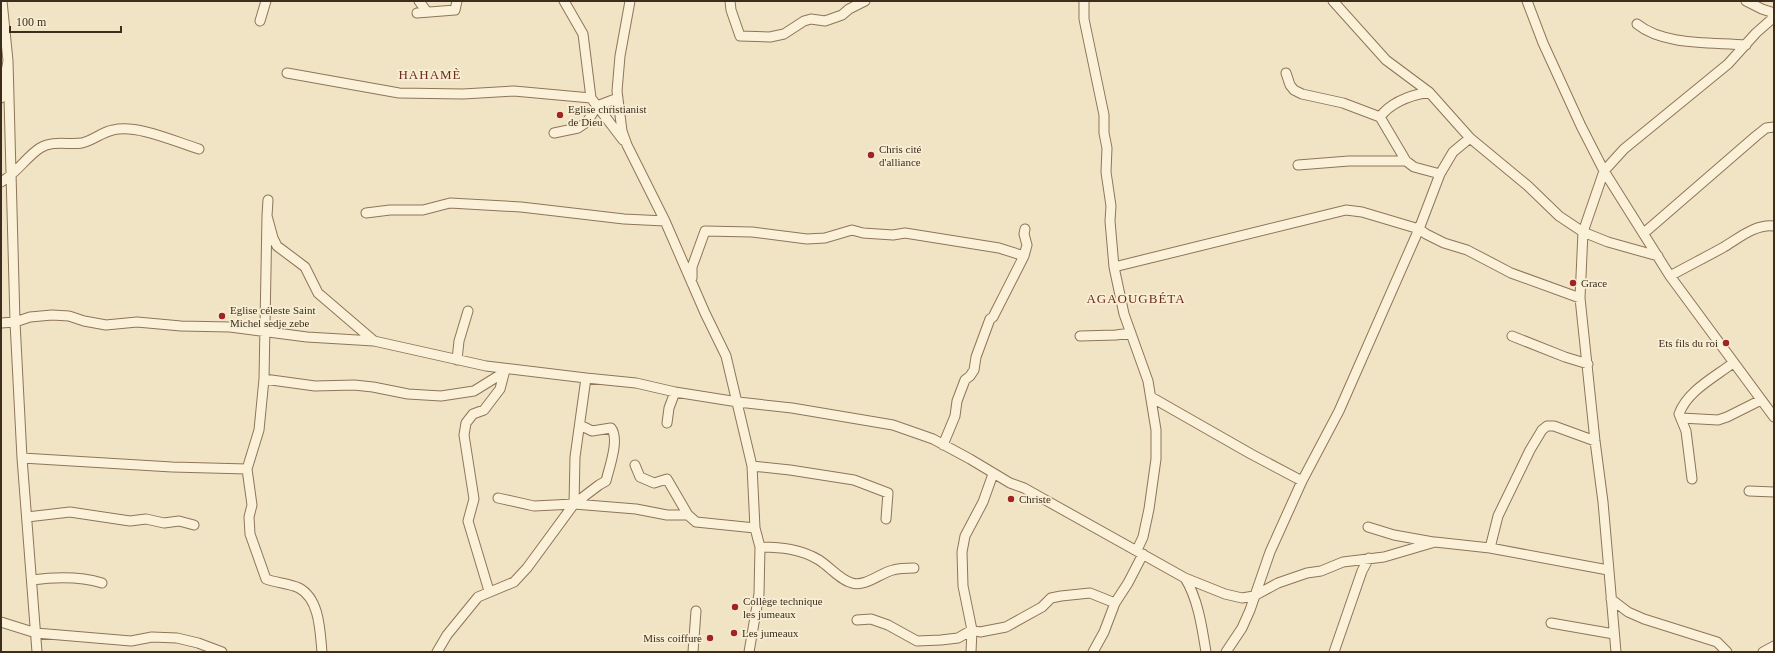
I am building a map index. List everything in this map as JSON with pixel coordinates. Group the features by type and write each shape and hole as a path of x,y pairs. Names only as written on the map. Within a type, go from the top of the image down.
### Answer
{"street":[{"path":"2,1 8,61 15,322 22,458 37,652"},
{"path":"260,21 266,1"},
{"path":"419,1 427,12"},
{"path":"417,13 455,10 457,1"},
{"path":"564,1 583,34 591,98 627,145"},
{"path":"630,1 620,56 618,98 622,131 627,145 666,221 705,313 726,356 752,466 755,528 760,547 759,594 749,652"},
{"path":"730,1 731,10 740,36 770,36 784,34 804,21 811,19 825,21 842,15 849,9 865,1"},
{"path":"1084,1 1084,19 1104,114 1104,133 1108,148 1106,172 1111,200 1110,221 1114,267 1123,309 1144,368 1151,397 1156,430 1156,460 1149,509 1140,552 1128,583 1115,603 1104,632 1093,652"},
{"path":"1333,1 1386,60 1429,92 1470,138 1528,186 1559,216 1583,232 1597,238 1658,256"},
{"path":"1527,1 1543,43 1581,126 1604,171 1670,276 1774,418"},
{"path":"1746,1 1774,13"},
{"path":"1616,652 1603,502 1580,298 1583,232 1604,171 1624,149 1728,64 1756,33 1774,17"},
{"path":"1636,24 1645,31 1690,42 1746,45"},
{"path":"1,98 8,61"},
{"path":"287,73 399,93 463,94 514,91 591,98"},
{"path":"1286,73 1290,85 1298,92 1344,103 1380,117 1406,161 1414,167 1440,174"},
{"path":"1380,117 1386,109 1401,101 1417,94 1429,92"},
{"path":"554,133 578,128 587,122 597,106 618,98"},
{"path":"1644,233 1756,136 1766,128 1774,127"},
{"path":"1,182 11,176 39,149 46,145 81,143 95,139 114,130 136,130 174,140 200,149"},
{"path":"1226,652 1242,628 1270,552 1302,481 1339,411 1419,229 1440,174 1453,152 1470,138"},
{"path":"1298,165 1349,161 1406,161"},
{"path":"268,200 264,379 259,430 247,469 252,505 249,517 249,529 264,577 267,580 298,587 308,597 317,615 322,652"},
{"path":"366,212 423,210 450,203 521,207 624,219 666,221"},
{"path":"1114,267 1346,210 1362,212 1419,229 1444,243 1467,250 1511,273 1580,298"},
{"path":"267,216 273,238 277,246 304,267 318,293 374,341"},
{"path":"1670,276 1729,244 1743,234 1760,227 1774,226"},
{"path":"943,445 955,416 964,380 970,376 974,370 976,357 990,319 993,317 1024,256 1027,245 1024,234 1025,229"},
{"path":"692,282 692,267 706,231 752,232 807,239 825,238 852,230 894,235 905,233 999,248 1024,256"},
{"path":"1581,253 1597,238"},
{"path":"457,360 459,341 468,311"},
{"path":"1,323 15,322 30,317 52,315 69,316 84,321 106,325 137,322 181,326 230,327 328,339 374,341 504,371 636,382 674,392 738,402 792,408 893,425 933,439 970,458 992,474 1024,488 1185,578 1225,594 1242,598 1254,596 1290,578 1321,571 1343,562 1384,557 1435,542"},
{"path":"1080,336 1131,333"},
{"path":"1512,336 1565,357 1588,364"},
{"path":"1692,479 1686,431 1679,414 1686,401 1733,363"},
{"path":"264,379 315,386 354,385 408,394 441,396 474,391 504,371"},
{"path":"489,591 468,522 474,499 464,435 466,423 473,414 484,410 500,389 504,371"},
{"path":"574,504 576,457 586,378"},
{"path":"667,423 669,408 674,392"},
{"path":"1151,397 1302,481"},
{"path":"1681,418 1718,420 1761,400"},
{"path":"436,652 471,604 478,597 489,591 514,582 527,568 574,504 606,481 616,442 614,432 611,428 592,431 580,425"},
{"path":"1490,548 1496,529 1498,516 1530,450 1542,430 1547,426 1554,426 1595,441"},
{"path":"22,458 172,467 247,469"},
{"path":"635,465 640,477 654,483 667,479 688,515 696,522 755,528"},
{"path":"752,466 790,470 854,480 888,493 886,520"},
{"path":"971,652 972,630 963,586 962,552 965,536 982,502 992,474"},
{"path":"1749,491 1774,492"},
{"path":"498,498 534,506 574,504 636,509 667,515 688,515"},
{"path":"27,517 70,512 130,521 146,519 164,523 179,521 194,525"},
{"path":"1368,527 1394,535 1435,542 1490,548 1608,570"},
{"path":"760,547 780,547 803,553 819,560 846,580 854,584 866,581 893,570 914,568"},
{"path":"1334,652 1362,571 1369,558"},
{"path":"32,580 72,578 92,580 102,583"},
{"path":"1185,578 1190,585 1199,612 1206,652"},
{"path":"857,620 871,619 918,641 922,641 958,638 972,630 980,632 1006,627 1042,607 1051,598 1061,596 1090,593 1115,603"},
{"path":"1611,599 1628,612 1644,619 1717,642 1727,652"},
{"path":"693,652 696,611"},
{"path":"1,622 36,633 131,641 152,637 177,638 198,643 222,652"},
{"path":"1551,623 1614,634"},
{"path":"1763,652 1774,646"}],"place":[{"name":"Eglise christianist de Dieu","path":"560,115"},
{"name":"Chris cité d'alliance","path":"871,155"},
{"name":"Grace","path":"1573,283"},
{"name":"Eglise céleste Saint Michel sedje zebe","path":"222,316"},
{"name":"Ets fils du roi","path":"1726,343"},
{"name":"Christe","path":"1011,499"},
{"name":"Collège technique les jumeaux","path":"735,607"},
{"name":"Les jumeaux","path":"734,633"},
{"name":"Miss coiffure","path":"710,638"}],"district":[{"name":"HAHAMÈ","path":"430,74"},
{"name":"AGAOUGBÉTA","path":"1136,298"}]}
